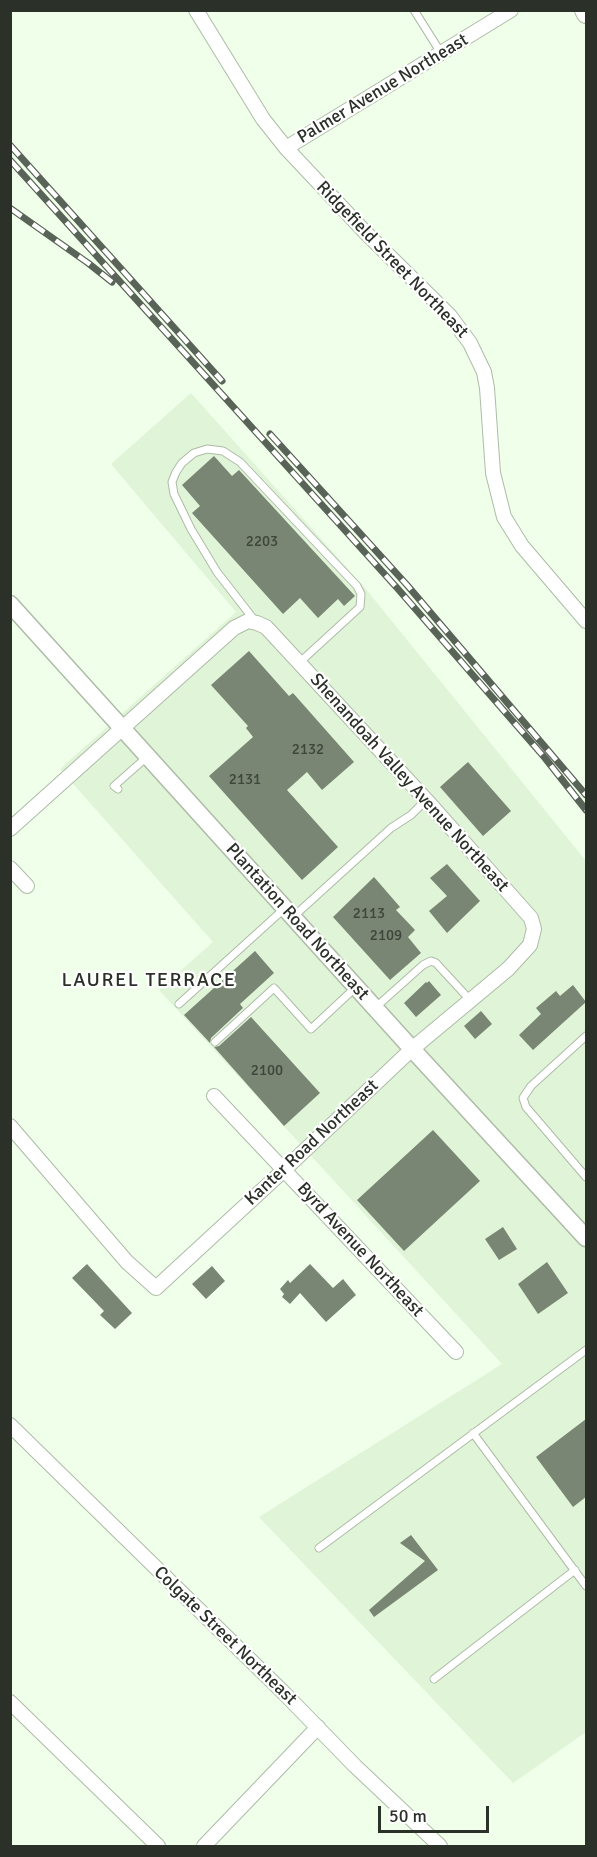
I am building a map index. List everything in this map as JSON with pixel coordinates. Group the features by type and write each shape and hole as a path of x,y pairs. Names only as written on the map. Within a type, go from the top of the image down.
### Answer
{"street":[{"name":"Ridgefield Street Northeast","path":"196,10 263,119 285,148 450,316 471,343 484,372 488,388 493,473 504,517 522,546 586,621"},
{"name":"Palmer Avenue Northeast","path":"285,148 511,10"},
{"name":"Plantation Road Northeast","path":"10,604 374,1008 584,1231"},
{"path":"10,829 234,628 248,621 257,623"},
{"name":"Shenandoah Valley Avenue Northeast","path":"257,623 266,627 426,800 531,918 534,929 530,945 508,969 471,1001"},
{"path":"10,868 27,886"},
{"name":"Kanter Road Northeast","path":"10,1126 127,1262 156,1288 412,1049 471,1001"},
{"name":"Byrd Avenue Northeast","path":"214,1096 456,1352"},
{"name":"Colgate Street Northeast","path":"10,1425 355,1766 440,1846"},
{"path":"10,1702 158,1846"},
{"path":"204,1846 318,1727"}],"lane":[{"path":"414,10 441,53"},
{"path":"257,623 217,572 191,529 174,494 172,482 176,472 182,463 194,453 207,449 223,451 240,462 349,578 361,594 360,607 299,663"},
{"path":"117,789 114,786 148,756"},
{"path":"179,1004 391,828 411,815 426,800"},
{"path":"374,1008 423,965 431,961 436,963 471,1001"},
{"path":"215,1042 274,988 311,1029 356,987"},
{"path":"586,1036 531,1086 523,1098 526,1107 586,1177"},
{"path":"319,1548 586,1350"},
{"path":"473,1433 586,1586"},
{"path":"434,1678 574,1570"}],"shaded area":[{"path":"191,393 365,588 586,861 586,1732 513,1783 259,1517 502,1364 159,990 213,942 60,769 236,612 111,464"}],"building":[{"path":"214,456 232,476 239,470 355,596 344,606 338,599 318,618 300,598 283,614 192,513 200,506 182,485"},
{"path":"249,651 289,696 293,693 354,762 322,790 307,772 287,790 338,847 302,880 209,776 253,737 246,728 248,726 211,685"},
{"path":"468,762 511,811 483,836 440,787"},
{"path":"447,864 480,901 447,933 429,911 447,896 430,878"},
{"path":"374,877 400,907 396,910 415,930 408,937 421,953 390,980 333,917"},
{"path":"255,951 274,973 240,1004 243,1008 211,1038 210,1043 184,1015"},
{"path":"429,981 441,995 416,1017 404,1003"},
{"path":"573,985 586,1002 533,1050 519,1035 541,1014 536,1008 556,991 560,996"},
{"path":"481,1011 492,1024 475,1039 464,1026"},
{"path":"251,1017 320,1093 284,1126 214,1047 219,1046"},
{"path":"433,1130 480,1181 404,1251 357,1200"},
{"path":"503,1227 517,1249 499,1260 485,1239"},
{"path":"547,1262 568,1293 538,1314 518,1284"},
{"path":"87,1264 132,1313 115,1329 100,1315 104,1311 72,1278"},
{"path":"310,1264 333,1288 343,1279 356,1295 326,1322 300,1293 290,1304 282,1297 284,1294 280,1289"},
{"path":"212,1266 225,1281 206,1299 192,1284"},
{"path":"586,1419 586,1497 573,1507 536,1457"},
{"path":"411,1535 438,1570 374,1617 369,1610 425,1561 400,1543"}],"railway":[{"path":"10,145 222,381"},
{"path":"10,160 398,589 545,758 586,810"},
{"path":"10,208 112,282"},
{"path":"270,434 407,585 586,795"}],"district":[{"name":"LAUREL TERRACE","path":"149,981"}]}
